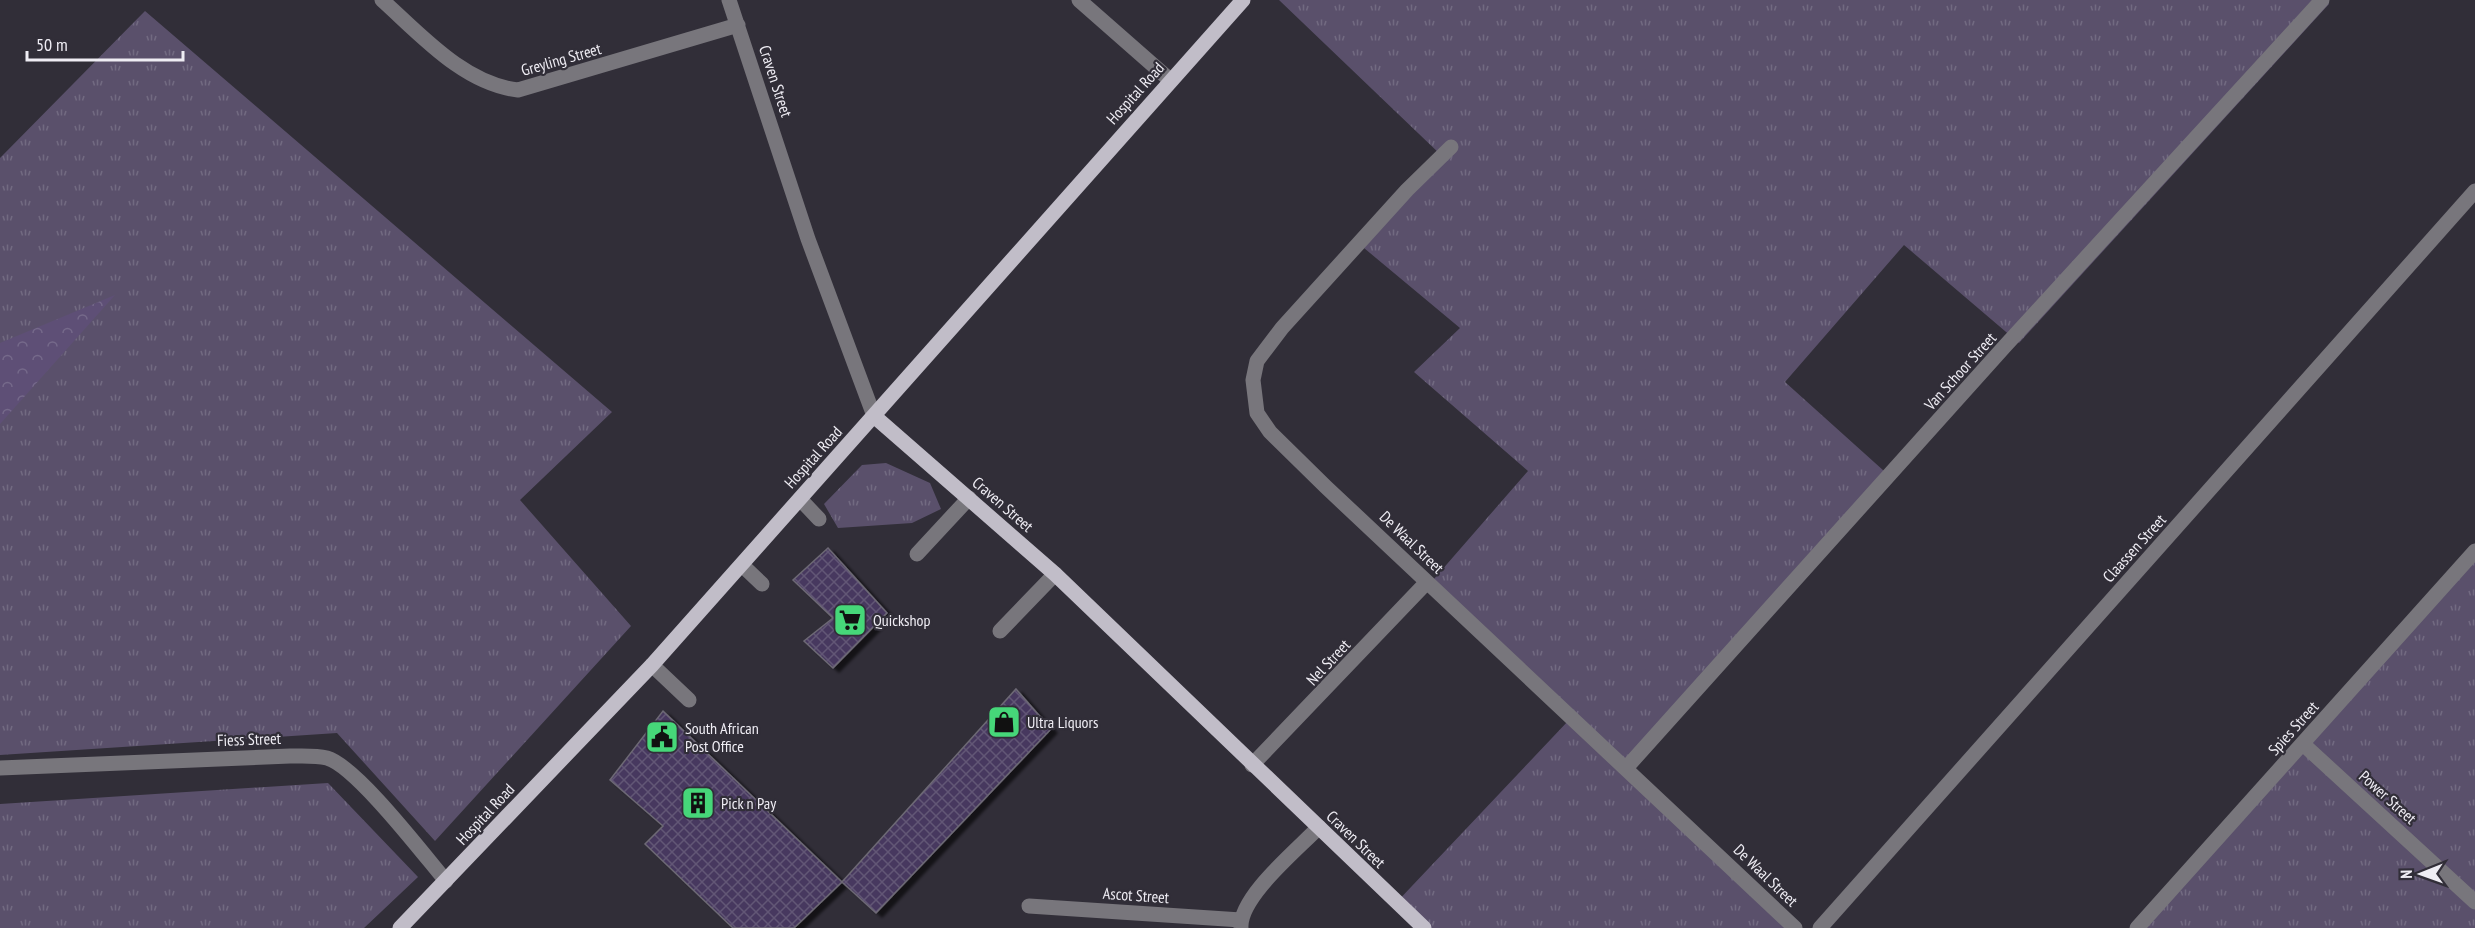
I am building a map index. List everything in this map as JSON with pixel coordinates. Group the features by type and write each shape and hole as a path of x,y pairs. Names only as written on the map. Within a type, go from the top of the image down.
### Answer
{"main road":[{"name":"Hospital Road","path":"400,928 652,665 874,416 926,353 1243,0"},
{"name":"Craven Street","path":"874,416 1055,574 1424,928"}],"street":[{"name":"Greyling Street","path":"382,0 469,73 488,85 518,90 533,88 738,25"},
{"name":"Craven Street","path":"729,0 808,239 874,416"},
{"path":"1079,0 1170,80"},
{"name":"Van Schoor Street","path":"1627,767 2005,346 2322,0"},
{"name":"De Waal Street","path":"1451,147 1407,190 1282,328 1257,361 1253,380 1257,413 1270,432 1795,928"},
{"name":"Claassen Street","path":"1820,928 2475,192"},
{"path":"917,554 969,498"},
{"path":"800,499 819,519"},
{"name":"Spies Street","path":"2137,928 2475,551"},
{"path":"742,565 762,584"},
{"path":"1000,631 1055,574"},
{"name":"Nel Street","path":"1252,765 1427,582"},
{"path":"652,665 689,700"},
{"name":"Power Street","path":"2303,744 2475,902"},
{"name":"Fiess Street","path":"0,768 290,756 328,758 343,767 361,784 446,881"},
{"path":"1241,924 1243,911 1258,890 1319,828"},
{"name":"Ascot Street","path":"1029,906 1241,924"}],"green space":[{"path":"1279,0 2325,0 2329,4 2019,343 1904,245 1785,382 1894,480 1626,774 1790,928 1419,928 1394,905 1569,720 1427,587 1528,471 1414,372 1460,328 1364,248 1442,156"},
{"path":"145,11 612,412 520,500 631,626 435,841 337,733 0,755 0,158"},
{"path":"115,295 0,424 0,343"},
{"path":"886,463 930,483 941,509 912,523 838,528 824,504 862,465"},
{"path":"2475,559 2475,928 2145,928"},
{"path":"328,783 418,877 364,928 0,928 0,804"}],"building":[{"path":"828,548 887,613 833,668 804,641 833,618 793,580"},
{"path":"1016,689 1051,729 876,913 842,882"},
{"name":"Pick n Pay","path":"663,711 842,882 794,928 733,928 645,844 663,826 610,780"}],"place":[{"name":"Quickshop","path":"850,620"},
{"name":"Ultra Liquors","path":"1004,722"},
{"name":"South African Post Office","path":"662,737"},
{"name":"Pick n Pay","path":"698,803"}]}
